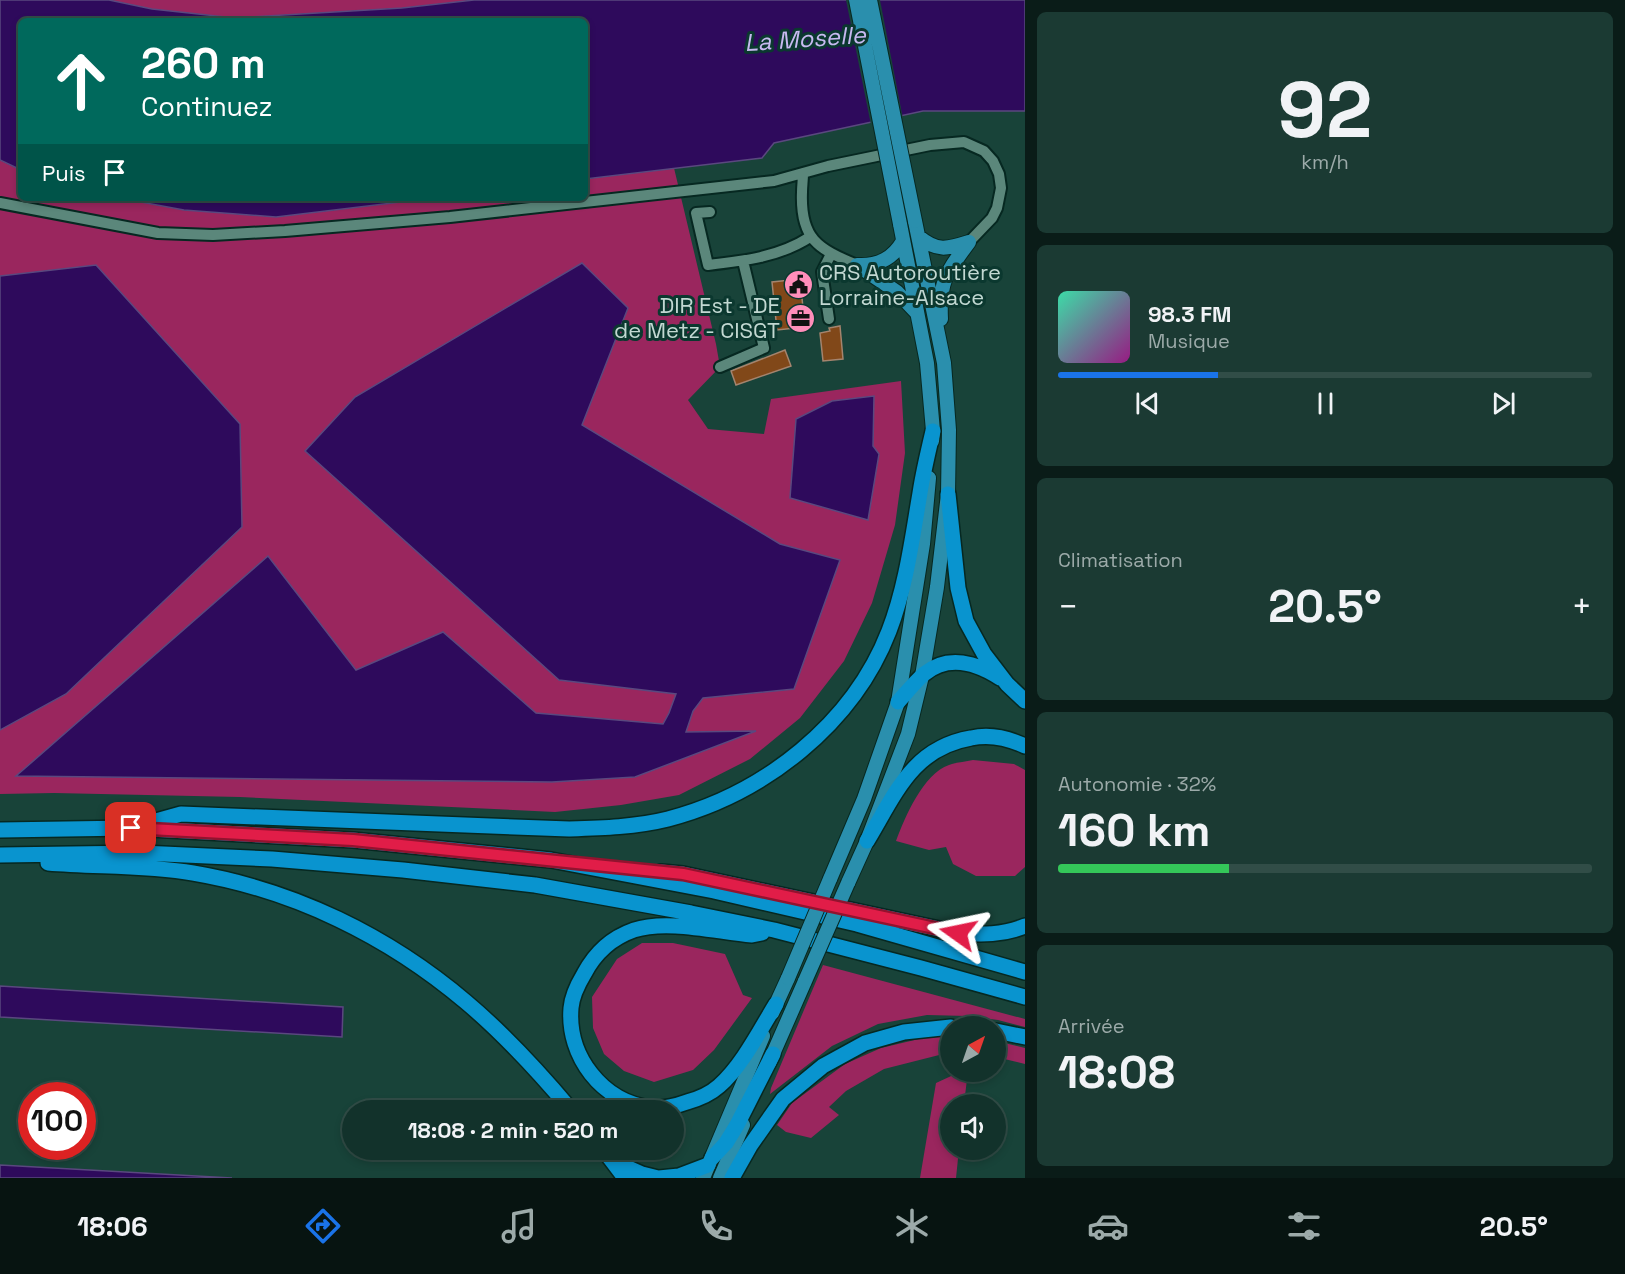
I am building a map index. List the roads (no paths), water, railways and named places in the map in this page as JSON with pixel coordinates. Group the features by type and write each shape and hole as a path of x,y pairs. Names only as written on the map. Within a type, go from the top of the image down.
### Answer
{"highway":[{"path":"131,828 181,814 569,829 624,826 667,819 700,809 738,793 764,778 817,737 837,715 873,664 889,631 905,580 933,431"},
{"path":"948,494 958,588 966,621 984,654 1007,684"},
{"path":"898,702 927,671 943,663 957,661 988,671 1007,684 1025,701"},
{"path":"867,841 912,770 925,756 942,746 980,736 999,737 1025,746"},
{"path":"0,830 131,828 353,840 683,874 958,933 999,934 1025,927"},
{"path":"0,857 142,853 272,859 403,870 535,885 774,930 1025,998"},
{"path":"0,857 194,873 246,885 302,903 363,930 439,980 468,1003 507,1041 562,1100"},
{"path":"551,860 714,891 856,924 1025,972"},
{"path":"774,930 752,935 684,927 653,926 634,930 618,937 602,948 578,984 571,1006 571,1025 581,1061 605,1089 637,1105 653,1108 676,1106 698,1099 718,1087 734,1070 776,1004"},
{"path":"732,1178 750,1146 783,1099 823,1066 865,1043 904,1032 940,1028"},
{"path":"1006,1033 1025,1037"},
{"path":"614,1160 625,1172 658,1178 679,1176 708,1167 732,1134 773,1054"}],"main road":[{"path":"708,1167 864,799 898,702 923,544 933,431 927,363 856,0"},
{"path":"870,0 944,363"},
{"path":"918,236 932,246 941,249 969,242"},
{"path":"857,265 868,266 885,261 893,255 903,241"},
{"path":"720,1178 867,841 908,734 937,587 948,494 950,430 940,301 942,285 949,269 969,242"},
{"path":"857,265 897,292 917,312"}],"street":[{"path":"0,203 158,233 213,235 285,231 462,216 774,181 828,166 930,145 964,142 984,151 993,161 999,174 1001,188 997,208 985,226 969,242"},
{"path":"803,173 802,207 810,237 831,254 857,265"},
{"path":"710,212 696,213 708,265 759,258 796,246 810,237"},
{"path":"829,319 822,272 831,254"},
{"path":"720,367 764,348 743,261"}],"water":[{"path":"0,0 109,0 152,9 235,18 18,18 18,169 0,160"},
{"name":"La Moselle","path":"474,0 1025,0 1025,111 923,111 774,143 762,158 588,179 588,18 235,18 402,8"},
{"path":"135,201 409,201 276,217 184,210"},
{"path":"582,263 628,308 582,425 780,544 840,560 794,689 703,698 693,711 686,732 756,731 635,777 552,782 16,776 268,556 356,670 443,632 536,713 663,724 676,694 559,680 305,451 355,397"},
{"path":"96,265 240,424 242,527 66,694 0,730 0,276"},
{"path":"874,396 873,446 879,454 868,520 790,498 796,419 832,401"},
{"path":"0,986 343,1007 342,1037 0,1017"},
{"path":"0,1165 232,1178 0,1178"}],"place":[{"name":"CRS Autoroutière Lorraine-Alsace","path":"798,285"},
{"name":"DIR Est - DE de Metz - CISGT","path":"801,318"}]}
